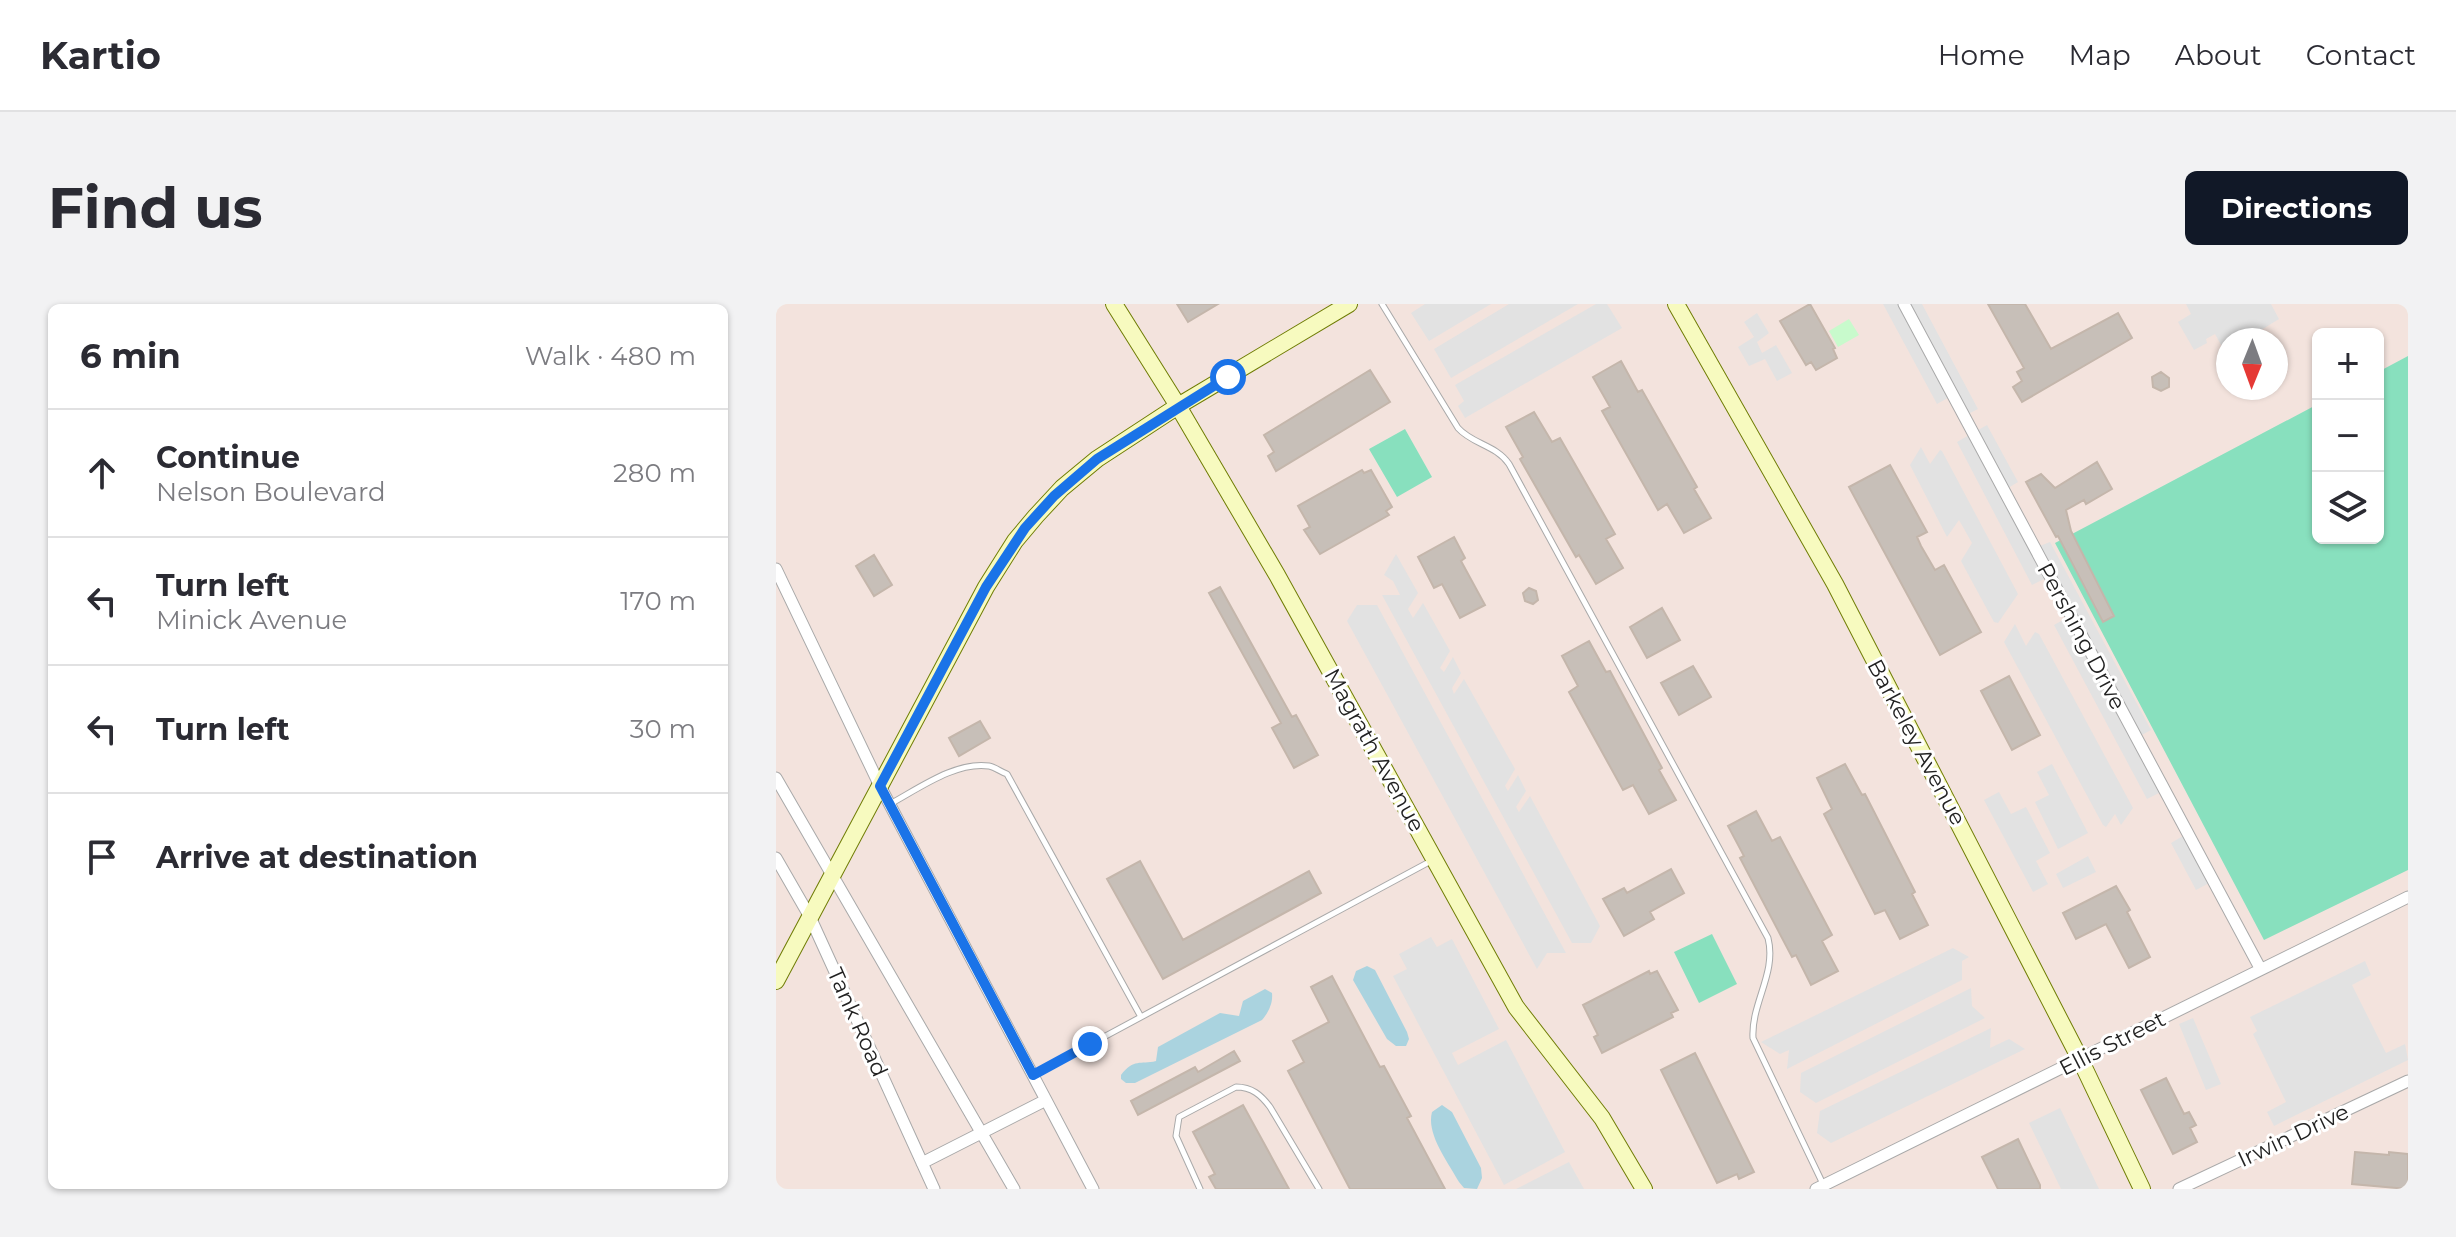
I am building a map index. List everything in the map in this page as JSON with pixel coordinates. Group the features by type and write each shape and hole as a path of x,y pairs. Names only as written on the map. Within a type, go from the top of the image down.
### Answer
{"main road":[{"name":"Magrath Avenue","path":"1114,304 1277,575 1521,1014 1602,1118 1644,1189"},
{"path":"776,981 986,587 1025,528 1078,474 1178,406 1349,304"},
{"name":"Barkeley Avenue","path":"1676,304 1835,584 2080,1059 2142,1189"}],"street":[{"name":"Pershing Drive","path":"1904,304 2260,968"},
{"path":"776,569 889,804 1093,1189"},
{"path":"776,778 1014,1189"},
{"name":"Tank Road","path":"776,858 810,917 934,1189"},
{"name":"Ellis Street","path":"1820,1187 2408,897"},
{"name":"Irwin Drive","path":"2179,1189 2408,1081"},
{"path":"922,1163 1046,1100"}],"lane":[{"path":"1382,304 1458,428 1468,437 1497,452 1509,464 1768,938 1770,964 1753,1038 1820,1187"},
{"path":"889,804 943,776 967,768 990,766 1007,774 1141,1017"},
{"path":"1033,1075 1435,859"},
{"path":"1200,1189 1179,1145 1176,1125 1179,1117 1192,1108 1236,1087 1254,1091 1270,1107 1319,1189"}],"shaded area":[{"path":"776,304 2408,304 2408,1189 776,1189"},
{"path":"1425,304 1491,304 1429,341 1411,313"},
{"path":"1509,304 1578,304 1451,378 1434,349"},
{"path":"1596,304 1607,304 1622,328 1465,418 1458,406 1464,401 1455,385"},
{"path":"1883,304 1922,304 1978,409 1964,416 1953,395 1937,404"},
{"path":"2186,304 2271,304 2279,319 2264,328 2216,328 2216,336 2206,339 2207,343 2194,350 2178,322 2191,314"},
{"path":"1757,313 1769,333 1757,342 1762,353 1776,345 1792,373 1777,381 1765,359 1749,366 1738,347 1754,337 1744,322"},
{"path":"1987,425 2018,482 2008,488 2040,546 2050,542 2151,730 2138,737 2165,790 2147,799 2054,625 2070,616 2050,576 2032,585 1957,442"},
{"path":"1921,447 1930,464 1942,451 2018,594 1998,623 1994,622 1961,561 1972,543 1959,520 1947,537 1910,465"},
{"path":"1396,554 1418,593 1408,609 1413,618 1423,603 1450,651 1440,668 1444,672 1453,657 1461,673 1452,688 1454,694 1464,679 1515,769 1505,786 1508,791 1518,775 1526,791 1516,807 1519,812 1530,796 1600,926 1591,943 1572,943 1382,595 1400,595 1393,581 1384,575"},
{"path":"1357,605 1377,605 1566,953 1547,953 1537,969 1347,621"},
{"path":"2015,624 2026,646 2035,632 2039,634 2133,808 2121,825 2115,814 2106,827 2103,825 2004,642"},
{"path":"2052,764 2088,833 2058,849 2035,802 2049,795 2037,772"},
{"path":"1999,792 2011,814 2026,807 2050,853 2036,861 2048,884 2033,892 1984,800"},
{"path":"2188,833 2213,881 2196,890 2171,843"},
{"path":"2088,856 2096,872 2063,888 2056,874"},
{"path":"1431,937 1437,947 1452,939 1499,1029 1452,1053 1458,1065 1506,1040 1565,1152 1504,1185 1393,976 1407,969 1399,954"},
{"path":"1953,948 1969,957 1962,961 1962,980 1787,1069 1789,1050 1780,1054 1761,1042"},
{"path":"2365,961 2371,975 2352,985 2386,1053 2405,1044 2408,1060 2274,1126 2267,1112 2286,1102 2253,1034 2257,1031 2250,1017"},
{"path":"1971,988 1972,1006 1985,1018 1816,1103 1800,1092 1801,1073"},
{"path":"2193,1018 2221,1084 2206,1090 2179,1024"},
{"path":"1991,1028 1990,1048 2009,1039 2025,1049 1831,1143 1817,1133 1820,1111"},
{"path":"2060,1108 2099,1189 2061,1189 2029,1123"},
{"path":"1569,1162 1584,1189 1516,1189"}],"green space":[{"path":"1849,319 1859,335 1838,347 1829,331"},
{"path":"2408,356 2408,870 2264,940 2055,543 2312,407 2312,544 2384,544 2384,369"},
{"path":"1405,429 1432,477 1397,497 1369,449"},
{"path":"1712,934 1737,984 1699,1003 1674,952"}],"water":[{"path":"1367,966 1375,970 1407,1032 1409,1039 1406,1046 1396,1046 1387,1039 1353,980 1356,971"},
{"path":"1265,989 1272,993 1272,1000 1262,1020 1135,1083 1126,1083 1121,1079 1121,1075 1134,1064 1156,1061 1158,1047 1220,1013 1239,1016 1243,1001"},
{"path":"1442,1105 1452,1112 1481,1168 1482,1178 1477,1189 1464,1188 1435,1139 1432,1112"}],"building":[{"path":"1177,304 1218,304 1188,322"},
{"path":"1810,304 1835,348 1837,358 1816,370 1811,362 1806,365 1780,321"},
{"path":"1988,304 2025,304 2051,349 2118,313 2132,338 2022,402 2013,387 2022,381 2017,372 2024,368"},
{"path":"1621,361 1638,392 1642,390 1711,518 1684,533 1667,504 1658,510 1602,411 1610,407 1593,377"},
{"path":"1370,370 1390,402 1276,471 1268,456 1274,452 1264,435"},
{"path":"2161,372 2169,378 2169,387 2161,391 2153,387 2152,377"},
{"path":"1534,412 1552,442 1560,438 1615,534 1606,539 1623,568 1596,584 1579,555 1576,557 1520,459 1523,457 1506,427"},
{"path":"2097,462 2112,489 2086,504 2084,500 2066,510 2071,531 2114,616 2103,622 2026,482 2041,474 2055,488"},
{"path":"1890,465 1927,532 1917,537 1921,546 1935,570 1944,565 1981,632 1940,655 1849,487"},
{"path":"1362,470 1364,473 1371,470 1392,507 1386,511 1389,515 1320,554 1304,530 1310,527 1298,506"},
{"path":"1454,537 1465,558 1461,561 1485,605 1460,618 1442,584 1434,588 1418,557"},
{"path":"874,555 892,585 874,596 856,566"},
{"path":"1220,587 1292,717 1296,715 1318,755 1294,768 1272,728 1281,723 1209,593"},
{"path":"1529,588 1536,591 1538,600 1533,604 1525,601 1523,593"},
{"path":"1662,608 1680,640 1647,658 1630,627"},
{"path":"1589,641 1606,672 1610,671 1676,800 1649,814 1633,785 1623,790 1569,692 1578,686 1562,656"},
{"path":"1693,666 1711,697 1679,715 1661,683"},
{"path":"2009,676 2040,735 2012,750 1981,691"},
{"path":"980,721 990,738 959,756 949,738"},
{"path":"1845,764 1862,795 1865,794 1915,892 1912,894 1928,925 1900,939 1885,910 1875,914 1824,814 1832,809 1817,778"},
{"path":"1756,811 1772,841 1780,837 1832,935 1822,941 1838,971 1811,985 1796,955 1792,957 1740,858 1744,856 1728,826"},
{"path":"1140,861 1183,940 1309,871 1321,893 1163,979 1107,879"},
{"path":"1671,869 1684,893 1650,912 1654,919 1624,936 1603,899 1624,888 1627,893"},
{"path":"2116,886 2150,957 2129,968 2106,924 2076,939 2063,913"},
{"path":"1649,971 1650,974 1657,971 1678,1010 1671,1013 1673,1017 1602,1053 1594,1037 1598,1035 1583,1005"},
{"path":"1332,976 1380,1067 1384,1066 1411,1116 1407,1118 1445,1189 1350,1189 1288,1071 1304,1062 1293,1041 1329,1022 1311,987"},
{"path":"1234,1051 1240,1061 1138,1115 1131,1101 1195,1067 1198,1072"},
{"path":"1695,1053 1754,1172 1739,1179 1737,1174 1717,1183 1661,1070"},
{"path":"2166,1078 2184,1114 2189,1112 2196,1125 2190,1128 2197,1142 2173,1154 2141,1090"},
{"path":"1243,1105 1289,1189 1216,1189 1209,1177 1215,1174 1193,1132"},
{"path":"2018,1139 2040,1189 1998,1189 1982,1157"},
{"path":"2355,1152 2408,1154 2408,1189 2352,1184"}],"route":[{"path":"1090,1044 1033,1075 880,786 986,587 1025,528 1054,496 1097,459 1228,377"}]}
